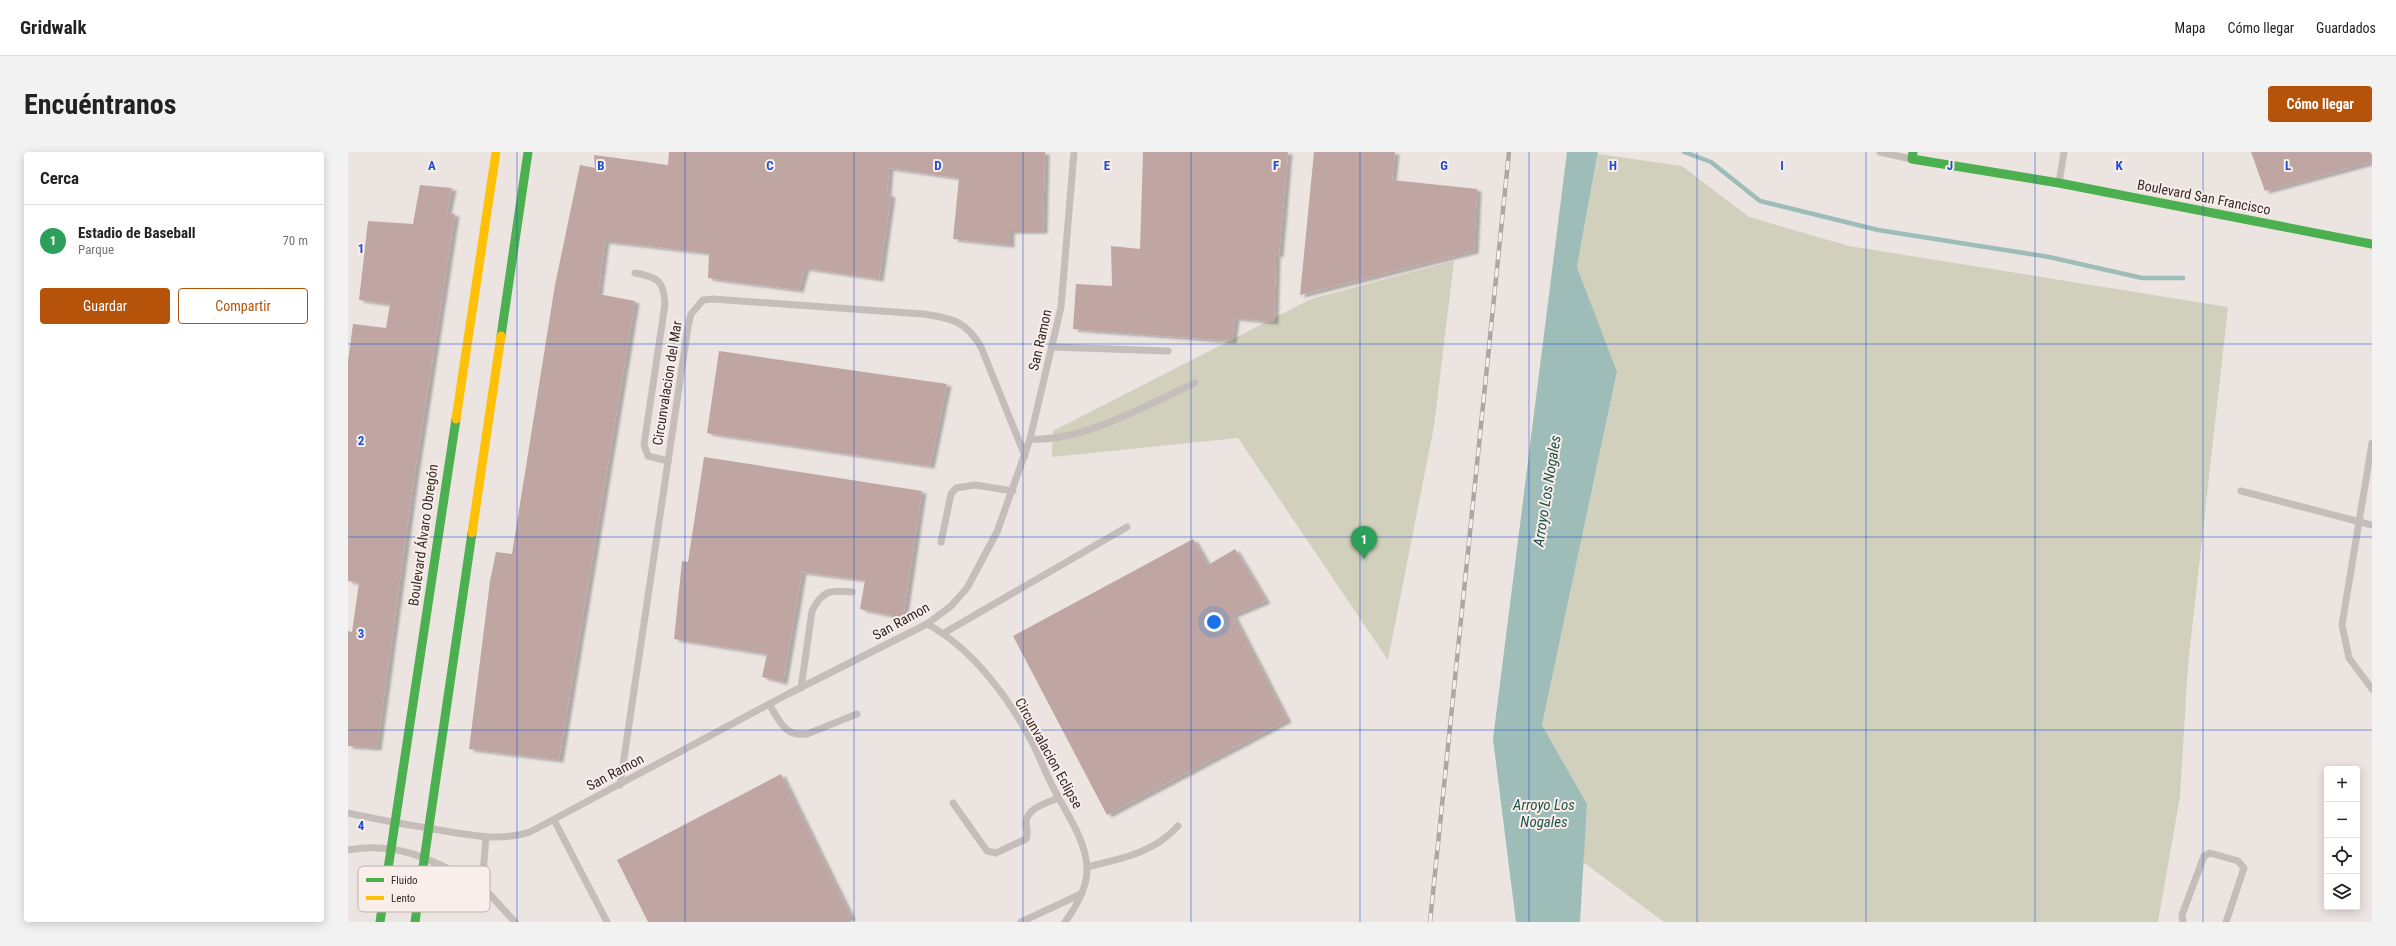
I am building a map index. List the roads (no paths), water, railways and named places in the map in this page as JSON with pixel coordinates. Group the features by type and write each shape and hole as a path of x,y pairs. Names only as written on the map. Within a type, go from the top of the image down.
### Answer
{"main road":[{"name":"Boulevard Álvaro Obregón","path":"388,866 496,152"},
{"path":"424,866 528,152"},
{"name":"Boulevard San Francisco","path":"1912,156 2372,244"},
{"name":"Boulevard Álvaro Obregón","path":"380,922 381,912"},
{"path":"415,922 417,912"}],"lane":[{"name":"San Ramon","path":"348,813 394,824 486,837 518,836 554,820 769,704 927,624 951,606 967,588 997,532 1013,491 1030,439 1061,307 1074,152"},
{"path":"1880,152 1912,156"},
{"path":"2059,183 2064,152"},
{"path":"635,272 658,280 665,290 665,304 644,445 648,456 668,461"},
{"name":"Circunvalacion del Mar","path":"620,785 691,314 703,300 713,299 923,314 946,317 961,323 973,333 981,346 1025,456"},
{"path":"1052,346 1168,351"},
{"path":"1030,439 1047,440 1080,434 1195,383"},
{"path":"2372,442 2342,625 2349,658 2372,689"},
{"path":"941,542 951,494 956,488 976,485 1013,491"},
{"path":"2241,491 2372,525"},
{"path":"944,633 1127,527"},
{"path":"801,688 812,611 817,599 829,591 852,592"},
{"name":"Circunvalacion Eclipse","path":"927,624 944,633 964,651 1002,694 1032,742 1058,798 1071,818 1087,867"},
{"path":"769,704 792,735 807,734 857,714"},
{"path":"953,803 987,851 996,853 1026,839 1028,836 1026,820 1030,814 1035,808 1058,798"},
{"path":"554,820 607,922"},
{"path":"1065,922 1075,909 1087,867 1154,847 1168,838 1178,826"},
{"path":"484,866 486,837"},
{"path":"348,850 391,848 425,857 443,866"},
{"path":"2183,922 2182,915 2204,856 2210,853 2238,861 2244,868 2226,922"},
{"path":"1021,922 1080,894"},
{"path":"490,895 515,922"}],"water":[{"name":"Arroyo Los Nogales","path":"1567,152 1598,152 1577,267 1617,372 1542,725 1587,804 1580,922 1516,922 1493,739"}],"waterway":[{"path":"1684,152 1711,162 1760,201 1878,230 2049,257 2142,278 2183,278"}],"railway":[{"path":"1430,922 1509,152"}],"place":[{"name":"Estadio de Baseball","path":"1364,559"}]}
